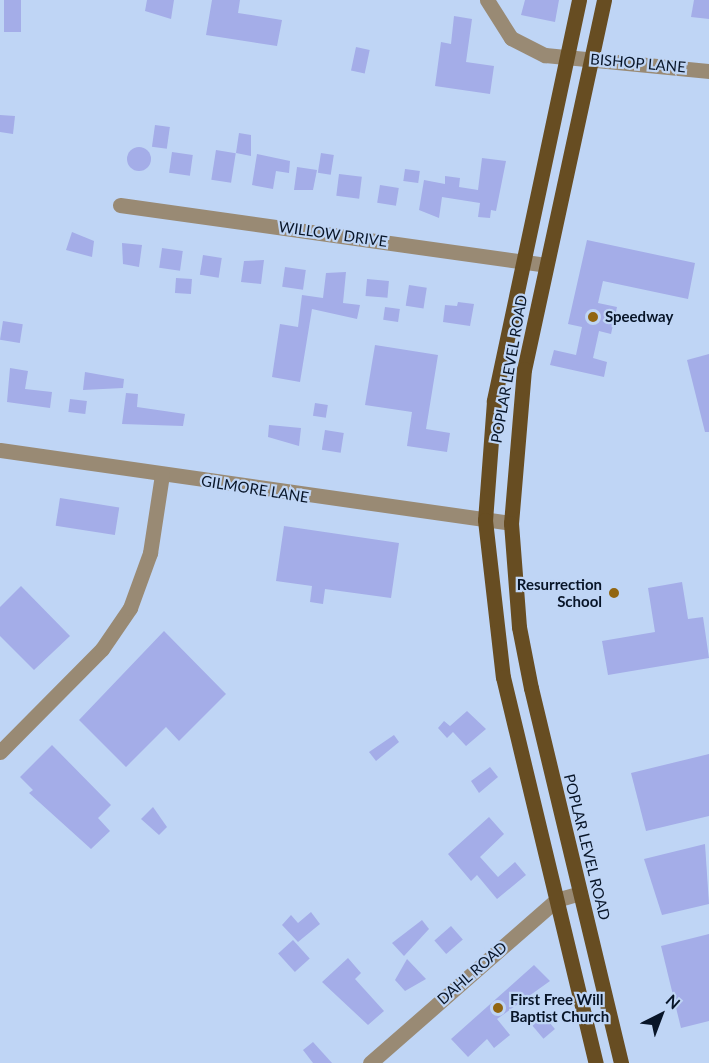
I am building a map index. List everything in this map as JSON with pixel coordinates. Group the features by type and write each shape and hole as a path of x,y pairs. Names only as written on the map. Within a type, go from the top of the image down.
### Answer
{"main road":[{"name":"POPLAR LEVEL ROAD","path":"579,0 494,401 485,520 503,677 596,1063"},
{"name":"POPLAR LEVEL ROAD","path":"604,0 546,265 517,414 511,522 519,627 621,1063"}],"street":[{"name":"BISHOP LANE","path":"487,0 519,44 566,59 591,58 709,71"},
{"name":"WILLOW DRIVE","path":"120,205 546,265"},
{"name":"GILMORE LANE","path":"0,450 162,475 511,522"},
{"path":"0,752 102,649 130,609 150,553 162,475"},
{"name":"DAHL ROAD","path":"370,1063 556,900 580,892"}],"building":[{"path":"4,0 21,0 21,32 4,32"},
{"path":"147,0 174,0 171,19 145,11"},
{"path":"212,0 240,0 238,13 282,20 277,46 206,35"},
{"path":"525,0 559,0 555,22 521,15"},
{"path":"694,0 709,0 709,19 691,17"},
{"path":"454,16 472,19 466,62 494,66 490,94 435,86 441,42 451,44"},
{"path":"356,47 370,50 365,73 351,70"},
{"path":"0,115 15,116 13,134 0,132"},
{"path":"155,125 170,127 167,149 152,147"},
{"path":"239,133 251,135 251,156 236,153"},
{"path":"139,147 144,148 150,154 150,164 144,170 139,171 134,170 128,164 127,159 128,154 134,148"},
{"path":"216,150 236,153 231,183 211,180"},
{"path":"172,152 193,155 190,176 169,173"},
{"path":"321,153 334,155 331,175 318,173"},
{"path":"257,154 290,161 289,173 276,171 273,189 252,185"},
{"path":"482,158 506,161 496,211 491,210 490,218 478,217 480,203 442,197 439,218 419,210 424,180 445,184 445,176 460,178 459,187 478,190"},
{"path":"297,167 317,170 313,190 294,190"},
{"path":"405,169 420,171 418,183 403,181"},
{"path":"339,174 362,177 359,199 336,196"},
{"path":"380,185 399,188 396,206 377,203"},
{"path":"72,232 94,241 92,257 66,250"},
{"path":"587,240 695,263 688,299 603,281 598,303 617,307 611,334 599,331 593,358 607,362 604,377 550,365 554,350 576,355 582,327 568,324"},
{"path":"122,243 142,245 139,267 123,264"},
{"path":"162,248 183,251 180,271 159,268"},
{"path":"203,255 222,258 219,278 200,275"},
{"path":"264,260 261,284 241,282 244,261"},
{"path":"285,267 306,270 303,290 282,287"},
{"path":"346,272 343,303 360,305 357,319 312,309 300,382 272,377 280,324 298,327 302,295 323,298 326,273"},
{"path":"176,278 192,279 191,294 175,293"},
{"path":"367,279 389,281 387,298 366,296"},
{"path":"409,285 427,288 423,309 406,306"},
{"path":"458,302 474,304 470,326 443,322 445,305 457,306"},
{"path":"385,307 400,309 398,322 383,320"},
{"path":"3,321 23,324 20,343 0,340"},
{"path":"375,345 438,355 426,429 450,433 447,452 407,446 412,412 365,405"},
{"path":"709,354 709,432 705,432 687,360"},
{"path":"10,368 28,371 25,389 52,392 50,408 7,402"},
{"path":"85,372 124,379 123,388 83,390"},
{"path":"126,393 138,394 137,407 185,414 183,426 122,424"},
{"path":"70,399 87,401 85,414 68,412"},
{"path":"315,403 328,405 326,418 313,416"},
{"path":"269,425 301,428 299,446 268,437"},
{"path":"325,430 344,433 341,453 322,450"},
{"path":"60,498 119,507 115,535 56,526"},
{"path":"284,526 399,543 391,598 325,589 323,604 310,602 312,586 276,581"},
{"path":"682,582 688,619 703,617 709,658 608,675 602,641 655,632 648,588"},
{"path":"21,586 70,636 34,670 0,636 0,607"},
{"path":"164,631 226,694 179,741 166,727 126,767 79,720"},
{"path":"467,711 486,729 466,746 453,732 447,738 438,728 444,721 450,726"},
{"path":"394,735 399,742 376,761 369,752"},
{"path":"52,745 111,805 98,818 110,831 91,849 29,793 33,790 20,777"},
{"path":"709,754 709,816 646,831 631,773"},
{"path":"490,767 498,777 479,793 471,781"},
{"path":"153,807 167,827 159,835 141,819"},
{"path":"489,817 504,834 480,857 498,877 515,862 526,875 497,899 477,875 471,881 448,854"},
{"path":"705,844 709,904 662,915 644,859"},
{"path":"311,912 320,924 298,942 282,925 291,915 298,923"},
{"path":"422,920 429,929 404,956 392,943"},
{"path":"451,926 463,940 446,954 434,940"},
{"path":"709,934 709,1021 681,1028 661,946"},
{"path":"293,940 310,959 295,972 278,953"},
{"path":"348,958 361,973 355,979 384,1011 368,1025 322,982"},
{"path":"407,959 426,979 405,991 395,980"},
{"name":"First Free Will Baptist Church","path":"534,965 550,981 497,1019 510,1035 494,1048 487,1039 468,1057 451,1039"},
{"path":"544,1016 555,1029 543,1039 533,1026"},
{"path":"313,1042 332,1063 313,1063 303,1050"}],"place":[{"name":"Speedway","path":"593,317"},
{"name":"Resurrection School","path":"614,593"},
{"name":"First Free Will Baptist Church","path":"498,1008"}]}
